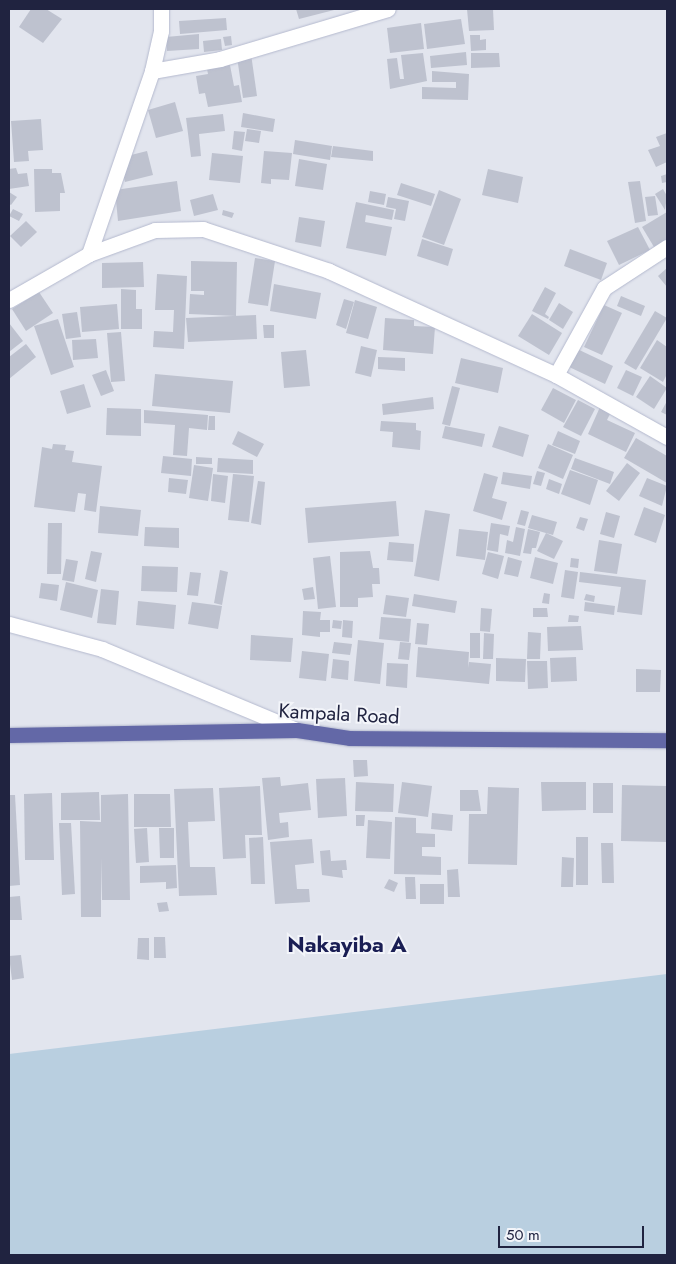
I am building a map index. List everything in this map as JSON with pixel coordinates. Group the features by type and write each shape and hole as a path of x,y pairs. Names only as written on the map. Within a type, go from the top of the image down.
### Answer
{"main road":[{"name":"Kampala Road","path":"9,735 297,730 350,738 667,740"}],"street":[{"path":"89,254 152,71 161,31 161,9"},
{"path":"152,71 220,59 388,9"},
{"path":"9,300 89,254 155,230 203,229 329,270 556,375 667,437"},
{"path":"556,375 604,288 667,248"},
{"path":"9,624 102,649 297,730"}],"shaded area":[{"path":"667,974 667,1255 9,1255 9,1054"}],"building":[{"path":"31,9 46,9 62,19 43,43 19,27"},
{"path":"296,9 338,9 299,19"},
{"path":"467,9 493,9 494,30 469,31"},
{"path":"226,18 227,30 180,34 179,21"},
{"path":"461,19 465,44 427,49 424,24"},
{"path":"421,23 424,49 390,53 387,28"},
{"path":"199,34 199,49 167,51 166,37"},
{"path":"470,35 480,35 480,40 486,39 486,50 471,51"},
{"path":"231,36 232,45 225,46 223,37"},
{"path":"221,39 222,50 204,52 203,41"},
{"path":"466,52 467,65 431,68 430,56"},
{"path":"423,53 427,81 390,89 387,59 397,58 400,79 404,79 401,55"},
{"path":"471,53 499,53 500,67 471,68"},
{"path":"251,54 257,96 243,98 237,57"},
{"path":"229,60 234,86 239,85 242,102 208,107 205,93 199,94 196,76 208,74 206,64"},
{"path":"432,71 469,74 468,100 422,99 422,87 456,88 456,82 432,82"},
{"path":"175,102 183,131 156,138 148,110"},
{"path":"243,113 275,119 273,132 241,127"},
{"path":"223,114 225,131 199,134 201,156 191,157 186,118"},
{"path":"41,119 43,150 28,151 29,161 14,162 11,121"},
{"path":"247,129 261,131 259,143 245,141"},
{"path":"234,131 245,132 242,151 232,149"},
{"path":"667,133 667,162 656,167 648,150 660,146 656,137"},
{"path":"295,140 332,146 330,160 293,154"},
{"path":"333,146 373,151 373,161 331,157"},
{"path":"147,151 153,175 125,182 119,158"},
{"path":"264,151 292,153 289,180 271,179 271,184 261,183"},
{"path":"212,153 243,156 240,183 209,180"},
{"path":"299,159 327,164 323,190 295,186"},
{"path":"16,168 18,174 27,173 29,186 9,189 9,169"},
{"path":"34,169 52,169 52,173 61,173 65,193 60,193 60,211 35,212"},
{"path":"488,169 523,177 518,203 482,195"},
{"path":"667,174 667,182 662,183 661,176"},
{"path":"177,181 181,211 118,221 115,190"},
{"path":"640,181 646,221 635,223 628,182"},
{"path":"401,183 435,194 431,206 397,195"},
{"path":"663,189 667,196 665,210 655,194"},
{"path":"439,190 461,199 444,245 422,237"},
{"path":"370,191 386,194 384,205 368,202"},
{"path":"9,192 17,197 11,205 9,204"},
{"path":"213,194 218,210 194,216 190,200"},
{"path":"655,196 658,215 648,216 645,197"},
{"path":"388,197 409,201 405,221 394,219 396,209 386,207"},
{"path":"356,202 394,210 392,220 366,215 365,222 392,227 386,256 346,248"},
{"path":"13,209 23,214 19,221 9,216"},
{"path":"223,210 234,213 232,218 222,215"},
{"path":"667,212 667,239 654,247 642,227"},
{"path":"299,217 325,221 321,247 295,242"},
{"path":"26,221 37,232 21,247 10,236"},
{"path":"638,227 650,250 619,265 607,241"},
{"path":"422,239 453,249 448,266 417,256"},
{"path":"570,249 607,263 601,280 564,266"},
{"path":"255,258 275,261 268,306 248,303"},
{"path":"191,261 237,262 236,316 189,314 190,294 204,295 204,291 191,291"},
{"path":"143,262 144,287 102,288 102,263"},
{"path":"667,268 667,287 658,276"},
{"path":"157,274 187,276 184,349 153,347 154,331 173,332 174,310 155,310"},
{"path":"274,284 321,293 316,319 270,311"},
{"path":"545,287 556,293 545,314 549,317 548,319 532,311"},
{"path":"121,289 136,290 136,309 142,309 142,329 121,329"},
{"path":"39,292 53,313 26,331 12,309"},
{"path":"621,296 645,306 641,316 617,306"},
{"path":"344,299 354,302 346,329 336,325"},
{"path":"355,300 377,307 368,339 346,333"},
{"path":"559,303 573,312 563,329 549,320"},
{"path":"117,304 119,329 82,332 80,307"},
{"path":"604,305 622,313 602,355 584,347"},
{"path":"655,311 667,318 636,370 624,363"},
{"path":"77,312 81,337 66,339 62,314"},
{"path":"532,314 562,333 549,355 518,336"},
{"path":"256,315 257,339 188,342 186,318"},
{"path":"385,318 414,320 414,326 435,327 433,354 383,350"},
{"path":"58,319 74,367 51,375 34,326"},
{"path":"9,323 23,341 9,352"},
{"path":"263,325 274,325 274,338 264,338"},
{"path":"121,332 125,381 111,382 107,333"},
{"path":"96,339 98,358 73,360 72,340"},
{"path":"657,340 667,347 667,374 663,382 640,368"},
{"path":"26,344 36,357 9,379 9,357"},
{"path":"361,346 377,350 371,377 355,373"},
{"path":"573,347 613,366 605,384 565,365"},
{"path":"306,350 310,386 284,388 281,352"},
{"path":"378,357 405,358 405,371 378,369"},
{"path":"461,358 503,368 498,393 455,383"},
{"path":"106,370 114,391 101,396 92,375"},
{"path":"626,370 642,377 633,396 617,388"},
{"path":"155,374 233,381 230,413 152,406"},
{"path":"650,376 667,388 654,409 636,397"},
{"path":"84,384 91,407 67,414 60,391"},
{"path":"452,386 460,388 450,426 442,424"},
{"path":"553,388 576,400 564,423 541,410"},
{"path":"433,397 434,409 383,415 382,404"},
{"path":"578,400 595,409 581,436 563,427"},
{"path":"667,401 667,415 661,412"},
{"path":"600,407 611,412 607,420 635,433 626,452 588,434"},
{"path":"107,408 141,409 141,436 106,435"},
{"path":"144,410 208,415 207,430 189,428 187,456 173,455 175,425 144,423"},
{"path":"209,416 215,416 215,430 208,430"},
{"path":"381,421 416,423 416,430 421,431 420,450 392,447 393,432 380,431"},
{"path":"445,426 485,434 482,447 442,438"},
{"path":"499,426 529,435 523,457 492,447"},
{"path":"238,431 264,444 257,457 232,444"},
{"path":"558,431 580,441 575,454 552,445"},
{"path":"636,438 667,456 667,483 624,458"},
{"path":"53,444 66,445 65,450 74,451 72,462 102,466 96,512 84,510 86,494 78,493 75,512 34,507 42,447 52,449"},
{"path":"548,444 573,455 563,479 538,468"},
{"path":"163,456 192,459 191,476 161,473"},
{"path":"196,457 212,458 212,464 196,464"},
{"path":"218,458 253,460 253,474 217,472"},
{"path":"575,458 614,472 610,484 571,469"},
{"path":"627,463 640,473 619,501 606,491"},
{"path":"194,465 213,468 208,501 189,498"},
{"path":"570,470 598,480 590,505 561,494"},
{"path":"537,471 545,473 541,486 533,484"},
{"path":"503,472 532,476 530,489 501,484"},
{"path":"484,473 498,477 492,498 507,502 502,520 473,511"},
{"path":"213,474 228,476 225,503 211,501"},
{"path":"233,474 254,476 249,522 228,520"},
{"path":"169,478 188,480 186,494 168,492"},
{"path":"647,478 667,486 662,506 639,496"},
{"path":"549,479 562,484 559,494 546,489"},
{"path":"258,481 265,482 261,525 251,523"},
{"path":"396,501 399,536 308,543 305,508"},
{"path":"100,506 141,510 138,536 98,533"},
{"path":"644,507 665,515 656,543 634,535"},
{"path":"425,510 450,514 439,581 414,576"},
{"path":"521,510 529,512 525,526 517,524"},
{"path":"606,512 620,516 614,538 600,534"},
{"path":"532,515 557,522 553,535 528,528"},
{"path":"580,517 588,519 584,531 576,528"},
{"path":"48,523 62,523 61,574 47,574"},
{"path":"491,523 510,526 508,536 500,534 498,552 487,550"},
{"path":"145,527 179,528 179,548 144,546"},
{"path":"516,527 525,529 520,556 505,553 507,540 513,542"},
{"path":"459,529 488,532 485,560 456,556"},
{"path":"528,529 540,532 536,548 532,548 531,554 523,553"},
{"path":"546,533 563,541 554,559 537,551"},
{"path":"599,540 622,544 617,574 594,571"},
{"path":"389,542 414,544 413,562 387,560"},
{"path":"91,551 102,553 96,582 85,579"},
{"path":"370,551 373,568 379,568 380,584 372,584 373,597 358,598 358,607 340,607 340,552"},
{"path":"488,552 504,556 498,579 482,574"},
{"path":"330,556 336,607 318,609 313,558"},
{"path":"508,557 522,561 518,577 504,574"},
{"path":"535,557 558,563 553,584 530,578"},
{"path":"571,558 579,559 578,568 570,567"},
{"path":"66,559 78,561 74,582 62,580"},
{"path":"142,566 178,567 177,592 141,591"},
{"path":"220,570 228,572 222,605 214,603"},
{"path":"565,570 578,572 574,599 561,597"},
{"path":"190,572 201,573 198,596 187,595"},
{"path":"580,572 646,580 642,615 617,612 621,587 579,582"},
{"path":"66,582 98,590 92,618 60,610"},
{"path":"41,583 59,585 57,601 39,598"},
{"path":"313,587 315,599 304,600 302,589"},
{"path":"101,589 119,591 116,625 97,623"},
{"path":"544,593 550,594 549,604 542,603"},
{"path":"414,594 457,601 455,613 412,606"},
{"path":"586,594 595,596 594,602 584,600"},
{"path":"386,595 409,598 406,617 383,614"},
{"path":"138,601 176,605 174,629 136,625"},
{"path":"192,602 222,606 218,629 188,624"},
{"path":"585,602 615,606 614,615 584,611"},
{"path":"481,608 492,609 490,632 480,631"},
{"path":"533,608 547,608 548,617 533,617"},
{"path":"303,611 321,612 320,620 330,620 330,632 320,632 320,637 302,635"},
{"path":"569,615 579,616 578,622 568,622"},
{"path":"381,617 411,619 409,642 379,639"},
{"path":"333,620 342,621 341,629 332,628"},
{"path":"343,620 353,621 352,638 342,637"},
{"path":"417,623 429,624 427,645 415,644"},
{"path":"581,626 583,650 548,651 547,627"},
{"path":"528,632 541,633 540,659 527,659"},
{"path":"470,633 480,633 480,658 470,658"},
{"path":"484,633 494,634 493,659 483,659"},
{"path":"251,635 293,638 291,662 250,660"},
{"path":"358,640 384,643 380,684 354,681"},
{"path":"334,642 352,644 350,655 332,653"},
{"path":"400,642 411,643 409,660 398,659"},
{"path":"418,647 469,652 468,668 469,662 491,664 489,684 416,677"},
{"path":"302,651 329,654 326,681 299,678"},
{"path":"576,657 577,681 551,682 550,658"},
{"path":"496,658 526,659 525,682 496,681"},
{"path":"333,659 349,661 348,680 331,678"},
{"path":"527,661 547,661 548,688 528,689"},
{"path":"387,663 408,664 407,688 386,686"},
{"path":"636,669 661,670 660,692 636,692"},
{"path":"353,760 367,760 368,776 354,777"},
{"path":"280,777 281,786 308,783 311,810 279,813 280,823 288,822 289,837 268,840 262,778"},
{"path":"345,778 347,816 318,818 316,779"},
{"path":"356,782 394,784 393,812 355,811"},
{"path":"402,782 432,786 428,817 398,813"},
{"path":"541,782 586,782 586,810 542,811"},
{"path":"593,783 613,783 613,813 593,813"},
{"path":"622,785 667,786 667,842 621,841"},
{"path":"260,786 262,835 245,835 246,858 223,859 219,788"},
{"path":"488,787 519,788 517,865 468,864 469,814 487,814"},
{"path":"213,788 215,821 188,822 190,867 215,867 217,895 179,896 174,789"},
{"path":"460,790 478,790 481,811 460,811"},
{"path":"99,792 100,820 61,820 61,793"},
{"path":"52,793 54,860 25,860 24,794"},
{"path":"128,794 130,900 102,900 101,858 101,917 81,917 80,821 101,822 101,795"},
{"path":"134,794 170,794 171,827 134,827"},
{"path":"9,795 15,795 20,885 9,886"},
{"path":"432,813 453,815 452,831 431,829"},
{"path":"356,815 365,815 364,826 356,826"},
{"path":"395,817 416,818 416,833 435,834 435,847 422,847 422,856 441,857 441,875 394,874"},
{"path":"368,820 392,822 390,859 366,858"},
{"path":"59,823 71,823 75,894 62,895"},
{"path":"147,828 149,862 136,863 134,829"},
{"path":"159,828 174,828 174,858 160,858"},
{"path":"263,837 265,884 251,884 249,838"},
{"path":"576,837 588,837 588,885 576,885"},
{"path":"312,839 314,863 295,865 297,889 309,889 310,902 275,904 270,842"},
{"path":"601,843 613,843 614,883 602,883"},
{"path":"330,850 331,861 346,860 347,870 342,870 343,878 322,875 320,851"},
{"path":"562,857 574,858 573,887 561,887"},
{"path":"176,865 177,888 166,889 166,882 140,883 140,866"},
{"path":"458,869 460,897 448,897 447,870"},
{"path":"405,877 415,877 416,899 406,899"},
{"path":"389,879 398,883 394,892 384,888"},
{"path":"420,884 444,884 444,904 420,904"},
{"path":"20,896 22,920 9,920 9,897"},
{"path":"167,902 169,911 159,912 157,903"},
{"path":"154,937 165,937 166,958 154,958"},
{"path":"138,938 149,938 149,960 137,959"},
{"path":"21,955 24,978 12,980 9,956"}],"district":[{"name":"Nakayiba A","path":"347,945"}]}
